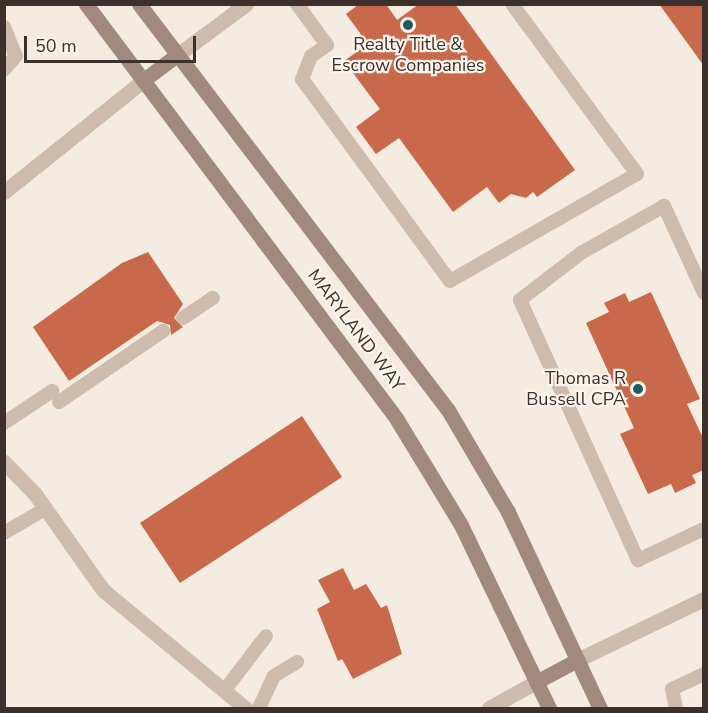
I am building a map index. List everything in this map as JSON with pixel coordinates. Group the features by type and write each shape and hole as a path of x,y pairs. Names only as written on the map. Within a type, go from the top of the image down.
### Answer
{"main road":[{"name":"MARYLAND WAY","path":"86,4 145,79 396,418 460,525 549,708"},
{"name":"MARYLAND WAY","path":"139,4 176,56 448,410 508,512 600,708"},
{"path":"145,79 176,56"},
{"path":"536,682 578,660"}],"street":[{"path":"176,56 246,4"},
{"path":"4,192 145,79"},
{"path":"4,462 45,508 103,591 245,708"},
{"path":"578,660 703,600"},
{"path":"489,708 536,682"}],"lane":[{"path":"297,4 327,45 311,56 302,79 450,281 637,174 512,4"},
{"path":"4,27 16,56 4,70"},
{"path":"704,293 664,206 581,253 520,300 638,560 704,529"},
{"path":"183,318 213,298"},
{"path":"4,423 56,396 164,332"},
{"path":"4,533 45,508"},
{"path":"224,691 266,636"},
{"path":"259,708 274,676 297,662"},
{"path":"676,708 672,689 704,674"}],"building":[{"path":"359,4 386,4 397,20 419,4 455,4 575,170 537,197 533,192 526,198 511,194 499,203 487,187 453,212 399,138 376,154 356,127 380,109 344,61 368,44 346,14"},
{"path":"659,4 704,4 704,66"},
{"path":"148,252 183,304 174,318 183,327 171,335 170,325 157,321 69,381 33,327 122,263"},
{"path":"651,292 700,399 687,404 704,440 704,470 692,475 696,483 675,493 671,484 648,494 620,434 634,428 586,323 609,312 604,303 625,293 629,302"},
{"path":"302,416 342,477 180,583 140,523"},
{"path":"343,568 354,590 366,584 381,608 387,605 402,654 353,679 342,659 338,661 317,609 330,602 318,580"}],"place":[{"name":"Realty Title & Escrow Companies","path":"408,25"},
{"name":"Thomas R Bussell CPA","path":"638,389"}]}
